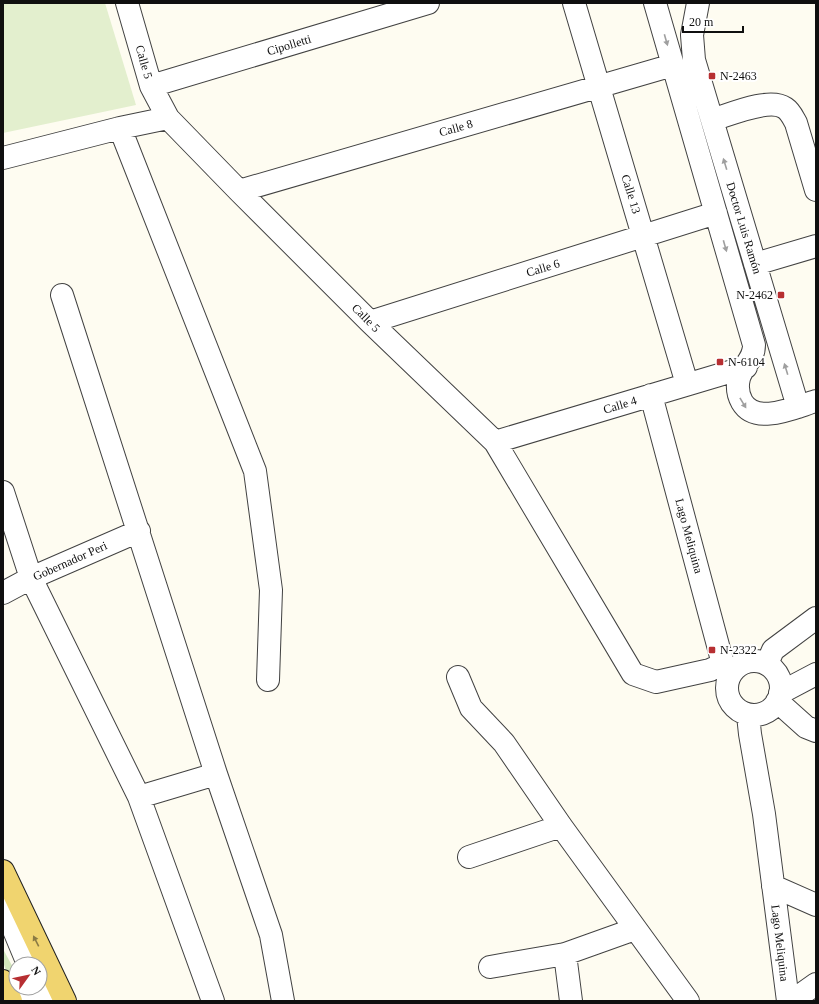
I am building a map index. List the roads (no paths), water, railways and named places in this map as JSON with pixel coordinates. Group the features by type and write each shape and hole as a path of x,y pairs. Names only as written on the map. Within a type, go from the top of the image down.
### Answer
{"main road":[{"path":"3,871 65,1001"},
{"path":"3,981 11,1001"}],"street":[{"name":"Calle 5","path":"127,3 151,86 168,118 370,322 495,442 633,674 656,682 710,670 727,669"},
{"name":"Cipolletti","path":"151,86 428,3"},
{"name":"Calle 13","path":"574,3 687,384"},
{"name":"Doctor Luis Ramón","path":"655,3 754,345 753,356 739,378 738,385 741,400 754,414 766,415 807,404 755,264 692,47 692,36 698,3"},
{"name":"Calle 8","path":"239,191 673,65"},
{"path":"712,120 763,105 778,105 785,108 792,114 796,123 816,190"},
{"path":"3,158 120,128 168,118"},
{"path":"120,128 255,470 271,590 268,680"},
{"name":"Calle 6","path":"370,322 716,213"},
{"path":"755,264 816,246"},
{"path":"62,295 216,774 271,935 283,1001"},
{"name":"Calle 4","path":"495,442 746,367"},
{"name":"Lago Meliquina","path":"651,396 727,669"},
{"path":"3,492 31,578 139,797 213,1001"},
{"name":"Gobernador Peri","path":"3,593 31,578 139,531"},
{"path":"767,664 773,650 816,618"},
{"path":"779,697 781,685 778,677 767,664 750,661 735,668 727,669 727,691 729,700 740,712 748,715 765,713 779,697 816,674"},
{"path":"458,677 471,708 504,743 561,826 688,1001"},
{"path":"779,697 806,727 816,731"},
{"name":"Lago Meliquina","path":"748,715 750,734 760,784 788,1001"},
{"path":"139,797 216,774"},
{"path":"470,857 561,826"},
{"name":"Lago Meliquina","path":"773,886 816,905"},
{"path":"3,904 25,956"},
{"path":"490,967 565,954 635,929"},
{"path":"3,942 11,956"},
{"path":"565,954 571,1001"},
{"path":"48,974 59,1001"},
{"path":"792,1001 816,984"}],"place":[{"name":"N-2463","path":"712,76"},
{"name":"N-2462","path":"781,295"},
{"name":"N-6104","path":"720,362"},
{"name":"N-2322","path":"712,650"}]}
